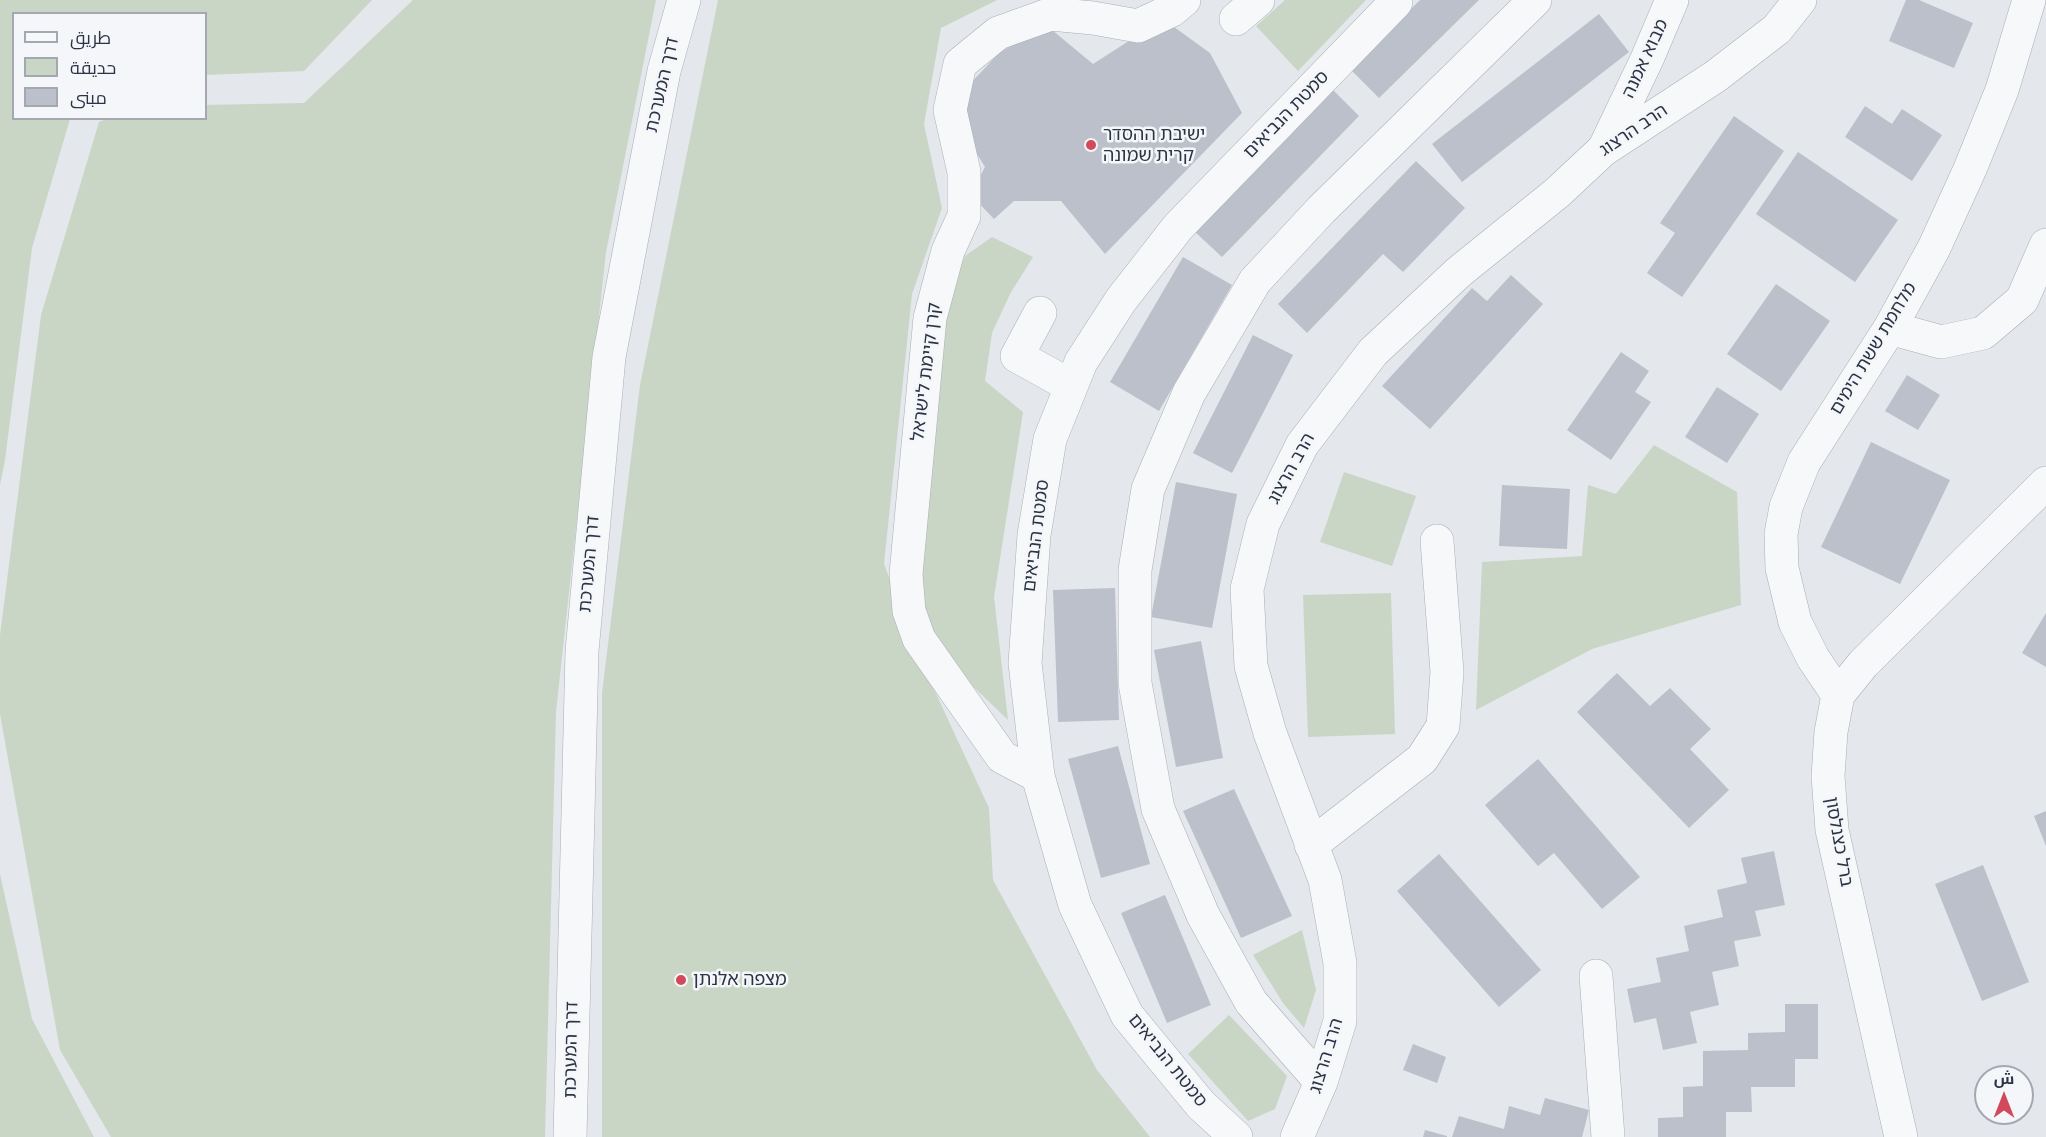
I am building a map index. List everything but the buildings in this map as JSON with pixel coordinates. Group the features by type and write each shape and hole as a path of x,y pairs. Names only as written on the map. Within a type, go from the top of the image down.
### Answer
{"street":[{"name":"דרך המערכת","path":"570,1137 582,651 609,357 664,71 684,0"},
{"name":"קרן קיימת לישראל","path":"1038,776 1002,758 919,639 909,611 906,574 930,318 948,250 964,216 964,172 950,110 960,64 999,33 1051,14 1138,26 1172,10 1184,0"},
{"path":"1321,1082 1251,1002 1203,915 1158,809 1135,683 1135,570 1148,489 1189,393 1255,281 1321,210 1535,0"},
{"name":"מבוא אמנה","path":"1603,150 1647,59 1672,0"},
{"name":"הרב הרצוג","path":"1297,1137 1321,1082 1340,1021 1340,963 1324,880 1270,733 1251,666 1247,589 1263,524 1302,445 1373,352 1460,271 1557,193 1603,150 1716,76 1777,29 1800,0"},
{"name":"מלחמת ששת הימים","path":"1838,695 1813,658 1795,622 1782,568 1780,534 1786,507 1803,462 1890,328 1934,248 1970,169 2001,90 2029,0"},
{"name":"סמטת הנביאים","path":"1236,1137 1201,1105 1127,1015 1075,905 1038,776 1025,663 1034,535 1050,439 1081,362 1121,300 1178,227 1396,2"},
{"path":"1890,328 1941,342 1983,333 2022,300 2046,245"},
{"path":"1040,313 1017,356 1071,386"},
{"name":"ברל כצנלסון","path":"1901,1137 1832,830 1828,776 1831,732 1838,695 1863,664 2046,483"},
{"path":"1311,845 1422,759 1443,726 1447,672 1437,541"},
{"path":"1596,976 1608,1137"}],"green space":[{"path":"0,0 372,0 304,71 207,75 207,12 12,12 12,120 70,120 32,248 0,485"},
{"path":"413,0 656,0 606,252 556,712 545,1137 111,1137 60,1050 0,714 0,635 41,315 99,122 104,120 207,120 207,105 304,103"},
{"path":"718,0 997,0 941,28 924,124 942,208 912,294 884,564 926,672 989,808 993,880 1097,1070 1150,1137 602,1137 602,693 640,385"},
{"path":"1285,0 1366,0 1298,71 1256,26"},
{"path":"992,237 1033,257 1010,294 992,333 985,381 1023,412 994,597 1008,720 956,670 921,614 917,573 942,306 965,256"},
{"path":"1654,445 1737,492 1741,605 1592,649 1476,710 1482,562 1582,556 1588,485 1616,494"},
{"path":"1344,472 1416,496 1392,566 1320,542"},
{"path":"1391,593 1395,734 1308,737 1303,595"},
{"path":"0,874 32,1019 94,1137 0,1137"},
{"path":"1302,930 1316,990 1304,1028 1283,1003 1253,955"},
{"path":"1229,1015 1287,1076 1275,1109 1248,1121 1188,1054"}],"place":[{"name":"ישיבת ההסדר קרית שמונה","path":"1091,145"},
{"name":"מצפה אלנתן","path":"681,980"}]}
